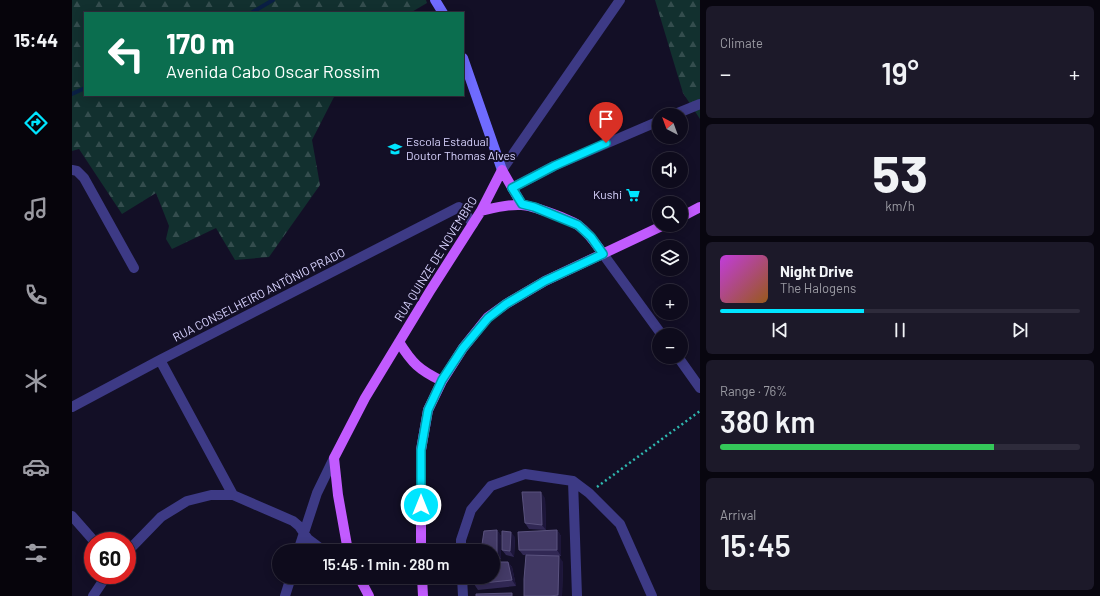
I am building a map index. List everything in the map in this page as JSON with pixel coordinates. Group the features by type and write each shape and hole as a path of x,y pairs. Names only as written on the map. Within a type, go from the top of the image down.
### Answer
{"main road":[{"path":"435,0 442,12"},
{"path":"464,61 502,170 522,204"},
{"name":"RUA QUINZE DE NOVEMBRO","path":"334,458 365,398 430,291 482,211 502,170"},
{"path":"482,211 499,206 522,204 534,207 578,225 591,237 603,254"},
{"path":"688,214 700,208"},
{"path":"421,544 421,450 428,410 442,380 463,348 488,318 506,304 545,281 652,231"},
{"path":"399,342 410,360 426,374 442,380"},
{"path":"334,458 338,495 347,544"},
{"path":"363,584 369,596"},
{"path":"422,584 423,596"}],"street":[{"name":"RUA QUINZE DE NOVEMBRO","path":"502,170 620,0"},
{"path":"688,109 700,104"},
{"path":"512,188 554,166 652,124"},
{"path":"74,170 84,178 134,268"},
{"name":"RUA CONSELHEIRO ANTÔNIO PRADO","path":"72,407 160,360 458,208 465,213 473,224"},
{"path":"603,254 657,328"},
{"path":"160,360 233,495"},
{"path":"683,364 700,388"},
{"path":"300,544 317,493 334,458"},
{"path":"461,544 471,510 491,486 525,474 573,481 589,493 620,524 652,596"},
{"path":"573,481 577,596"},
{"path":"136,543 161,517 187,501 211,495 233,495 293,521 314,544"},
{"path":"72,516 86,532"},
{"path":"93,596 101,584"},
{"path":"285,596 289,584"},
{"path":"462,584 463,596"}],"path":[{"path":"589,493 700,411"}],"green space":[{"path":"72,0 426,0 427,3 412,12 84,12 84,96 334,96 312,140 320,185 269,257 235,260 216,228 172,249 166,239 169,226 156,193 122,214 79,149 72,151"},
{"path":"655,0 700,0 700,119 683,93"}],"building":[{"path":"522,492 541,492 542,525 525,523"},
{"path":"497,530 497,544 482,544 484,531"},
{"path":"557,530 557,550 519,550 518,532"},
{"path":"502,531 511,532 510,551 502,550"},
{"path":"526,555 559,556 558,595 524,596"},
{"path":"500,562 508,562 512,580 500,581"},
{"path":"512,593 512,596 476,596 476,594"}],"waterway":[{"path":"253,12 273,0"},
{"path":"72,94 84,88"}],"place":[{"name":"Escola Estadual Doutor Thomas Alves","path":"395,149"},
{"name":"Kushi","path":"633,195"}],"route":[{"path":"421,505 421,450 428,410 442,380 463,348 488,318 506,304 545,281 603,254 591,237 578,225 534,207 522,204 512,188 554,166 606,143"}]}
